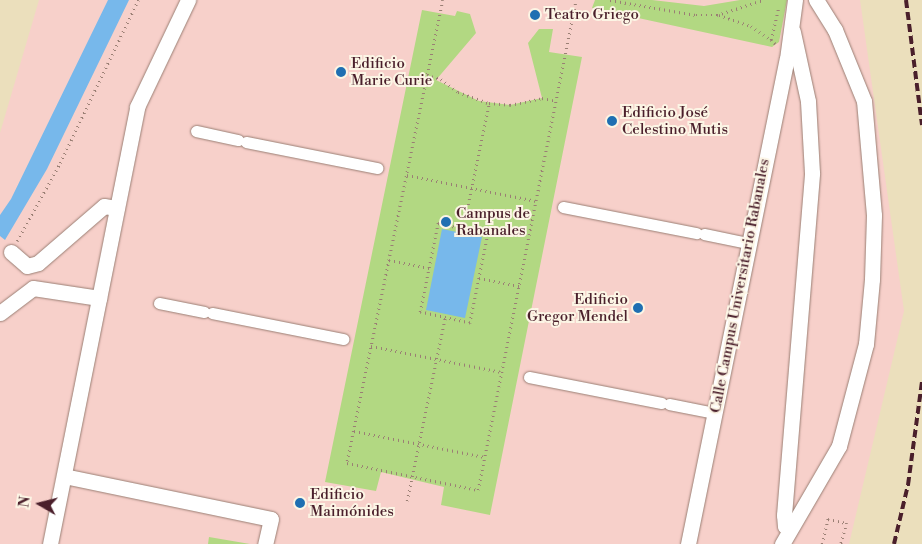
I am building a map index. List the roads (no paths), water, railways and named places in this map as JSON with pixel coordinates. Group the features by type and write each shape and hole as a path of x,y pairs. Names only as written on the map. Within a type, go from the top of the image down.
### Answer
{"street":[{"path":"50,544 137,107 188,0"},
{"name":"Calle Campus Universitario Rabanales","path":"688,544 793,23 795,0"},
{"path":"782,544 838,446 866,344 872,279 874,214 864,101 835,30 817,2 800,4 793,23"},
{"name":"Calle Campus Universitario Rabanales","path":"791,527 785,526 784,516 812,173 808,101 793,23"},
{"path":"196,132 377,168"},
{"path":"11,252 27,266 38,263 104,206 117,208"},
{"path":"563,207 748,243"},
{"path":"0,313 26,292 40,287 99,298"},
{"path":"159,303 343,339"},
{"path":"529,377 714,413"},
{"path":"64,476 271,519 266,544"}],"water":[{"path":"108,0 129,0 47,169 5,240 0,236 0,215 11,199"},
{"path":"442,229 482,237 465,318 426,310"}],"railway":[{"path":"906,0 922,125"},
{"path":"894,544 908,485 922,381"}],"place":[{"name":"Teatro Griego","path":"535,15"},
{"name":"Edificio Marie Curie","path":"341,72"},
{"name":"Edificio José Celestino Mutis","path":"612,121"},
{"name":"Campus de Rabanales","path":"446,222"},
{"name":"Edificio Gregor Mendel","path":"638,308"},
{"name":"Edificio Maimónides","path":"300,503"}]}
